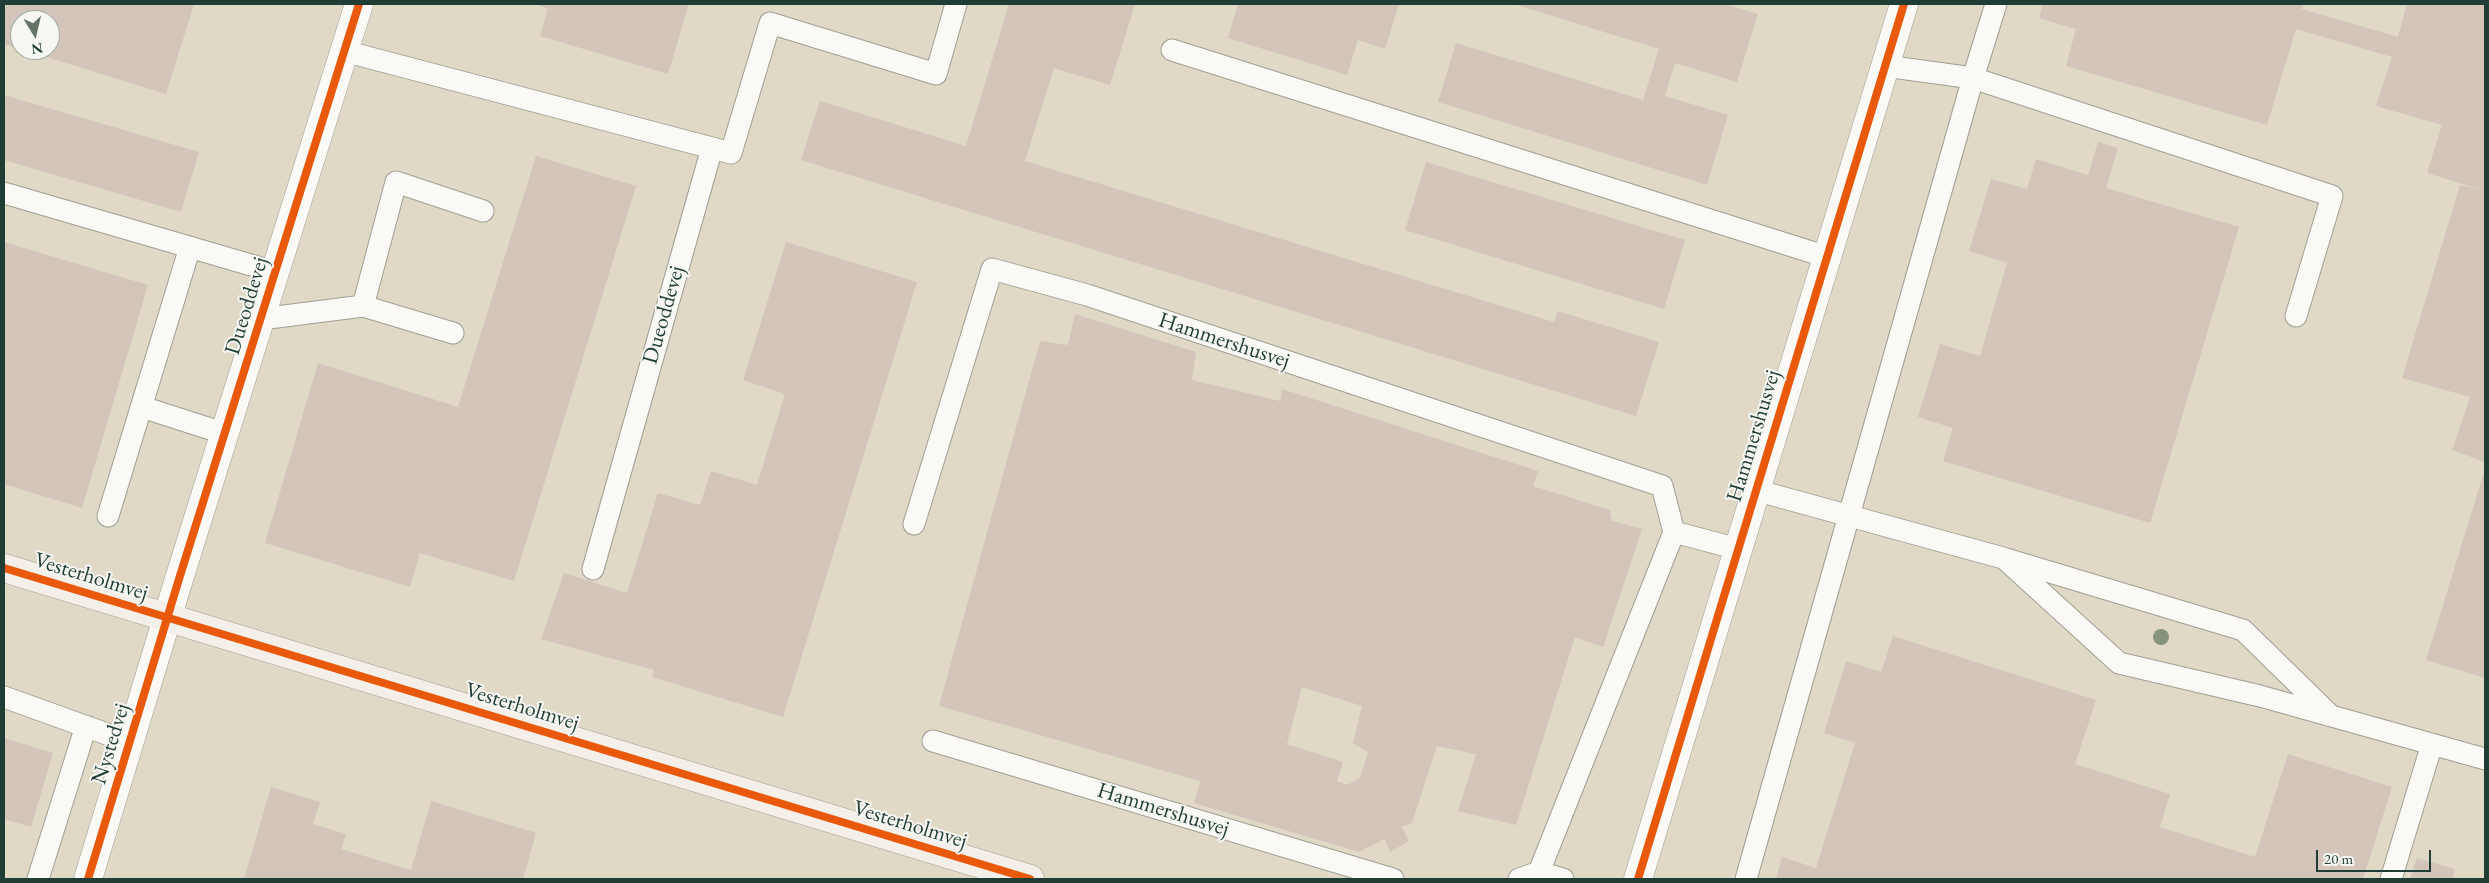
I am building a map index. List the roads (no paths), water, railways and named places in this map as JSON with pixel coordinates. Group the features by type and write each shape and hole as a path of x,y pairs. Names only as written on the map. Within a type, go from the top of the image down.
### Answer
{"street":[{"name":"Dueoddevej","path":"166,618 226,434 359,4"},
{"name":"Hammershusvej","path":"1638,879 1904,4"},
{"name":"Vesterholmvej","path":"4,568 1030,879"},
{"name":"Nystedvej","path":"88,879 166,618"}],"lane":[{"path":"344,51 731,152 770,23 936,74 956,4"},
{"path":"1746,879 1973,78 1996,4"},
{"path":"1172,50 1827,257"},
{"path":"1885,66 1973,78 2332,196 2296,316"},
{"name":"Dueoddevej","path":"593,569 712,148"},
{"path":"363,306 396,182 483,211"},
{"path":"4,193 275,272"},
{"path":"108,516 190,247"},
{"name":"Hammershusvej","path":"914,524 992,269 1088,296 1662,486 1674,532"},
{"name":"Dueoddevej","path":"261,319 363,306 453,333"},
{"path":"142,406 226,434"},
{"path":"1755,490 2003,558 2243,630 2331,716"},
{"path":"1539,872 1674,532 1738,549"},
{"path":"2003,558 2118,663 2260,696 2485,759"},
{"path":"4,697 129,742"},
{"path":"38,879 86,726"},
{"name":"Hammershusvej","path":"933,741 1393,879"},
{"path":"2391,879 2432,744"},
{"path":"1518,879 1539,872 1563,879"}]}
